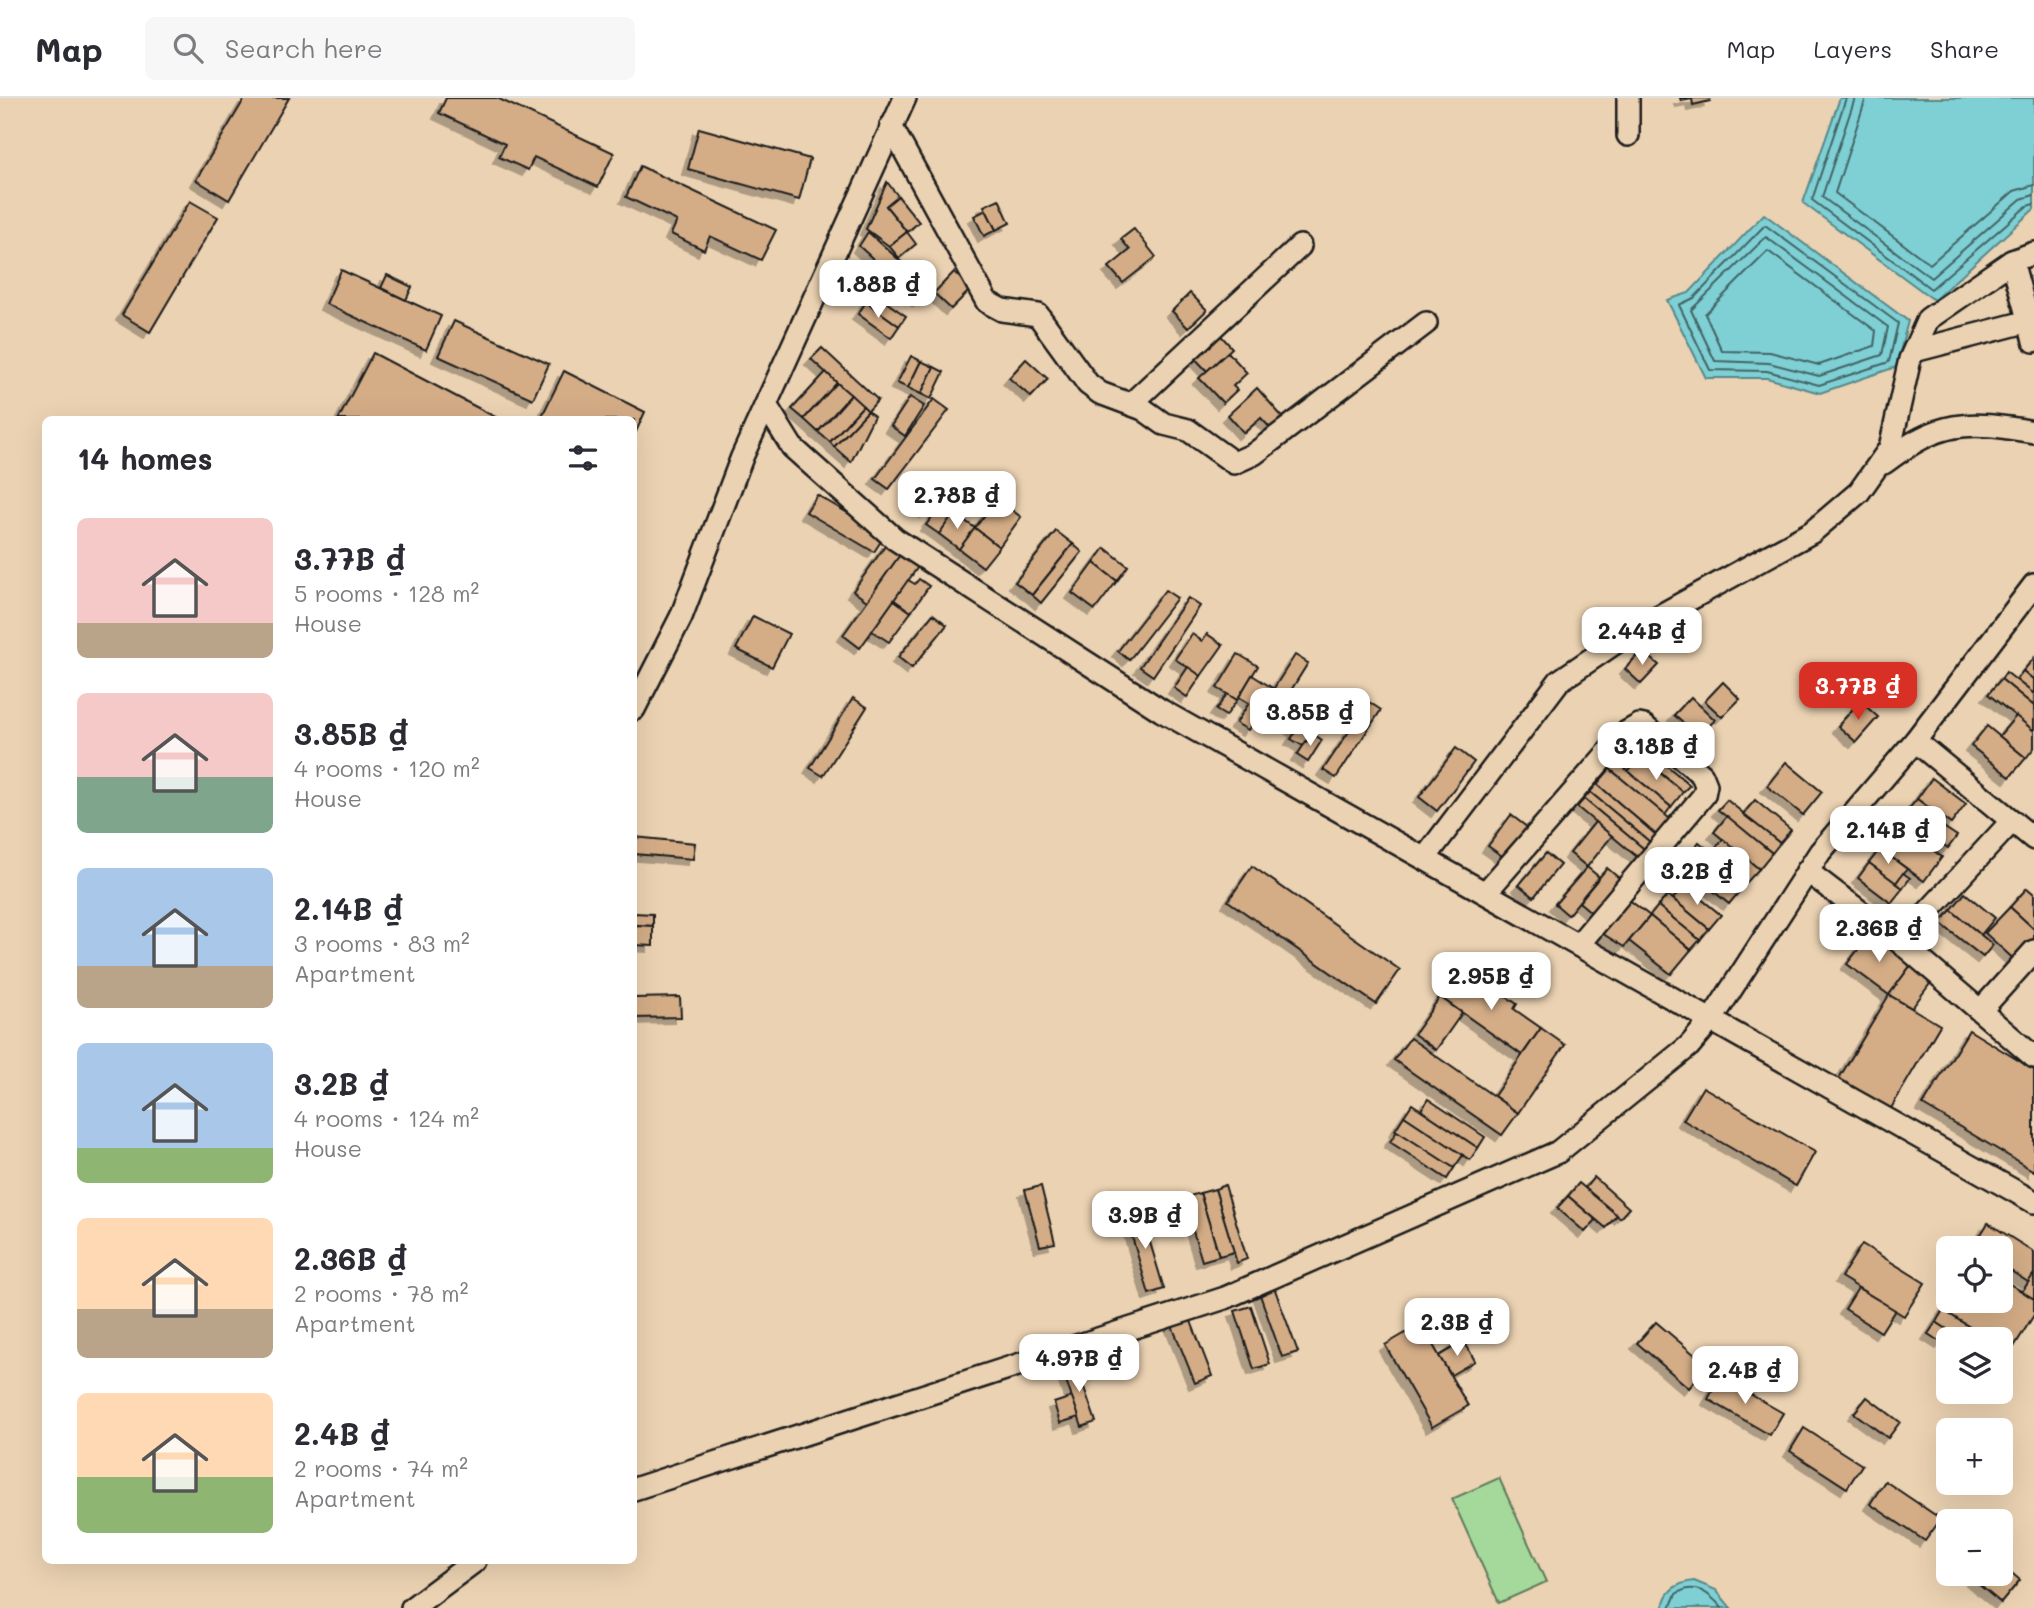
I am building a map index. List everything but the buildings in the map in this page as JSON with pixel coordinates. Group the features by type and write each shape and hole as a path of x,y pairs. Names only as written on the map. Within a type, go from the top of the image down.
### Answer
{"street":[{"path":"637,703 681,617 742,457 905,98"},
{"path":"1628,98 1628,135"},
{"path":"891,125 987,302 1002,310 1038,314 1088,384 1100,393 1132,403 1164,424 1198,435 1234,463 1244,461 1426,323"},
{"path":"1132,403 1300,246"},
{"path":"1425,858 1559,681 1634,631 1812,532 1859,492 1880,466 1895,435 1914,351 1928,319 2012,261 2034,253"},
{"path":"1914,351 2031,331 2012,261"},
{"path":"766,405 792,447 895,539 1162,711 2034,1202"},
{"path":"1880,466 1917,438 1944,426 1983,425 2034,432"},
{"path":"637,1488 1225,1298 1558,1152 1689,1046 1712,1019 1820,852 1915,741 2034,585"},
{"path":"1486,892 1625,733 1639,725 1644,726 1702,775 1706,785 1704,795 1579,944"},
{"path":"1915,741 2034,839"},
{"path":"1900,942 2012,821"},
{"path":"1807,871 1900,942 2034,1057"},
{"path":"1981,1010 2034,951"},
{"path":"412,1608 471,1564"}],"green space":[{"path":"1499,1478 1546,1582 1499,1603 1452,1499"}],"water":[{"path":"1840,98 2034,98 2034,209 1934,300 1803,203"},
{"path":"1764,214 1908,321 1896,367 1820,393 1767,378 1706,378 1667,300 1689,293"},
{"path":"1694,1581 1716,1590 1731,1608 1663,1608 1666,1596 1673,1588"}]}
